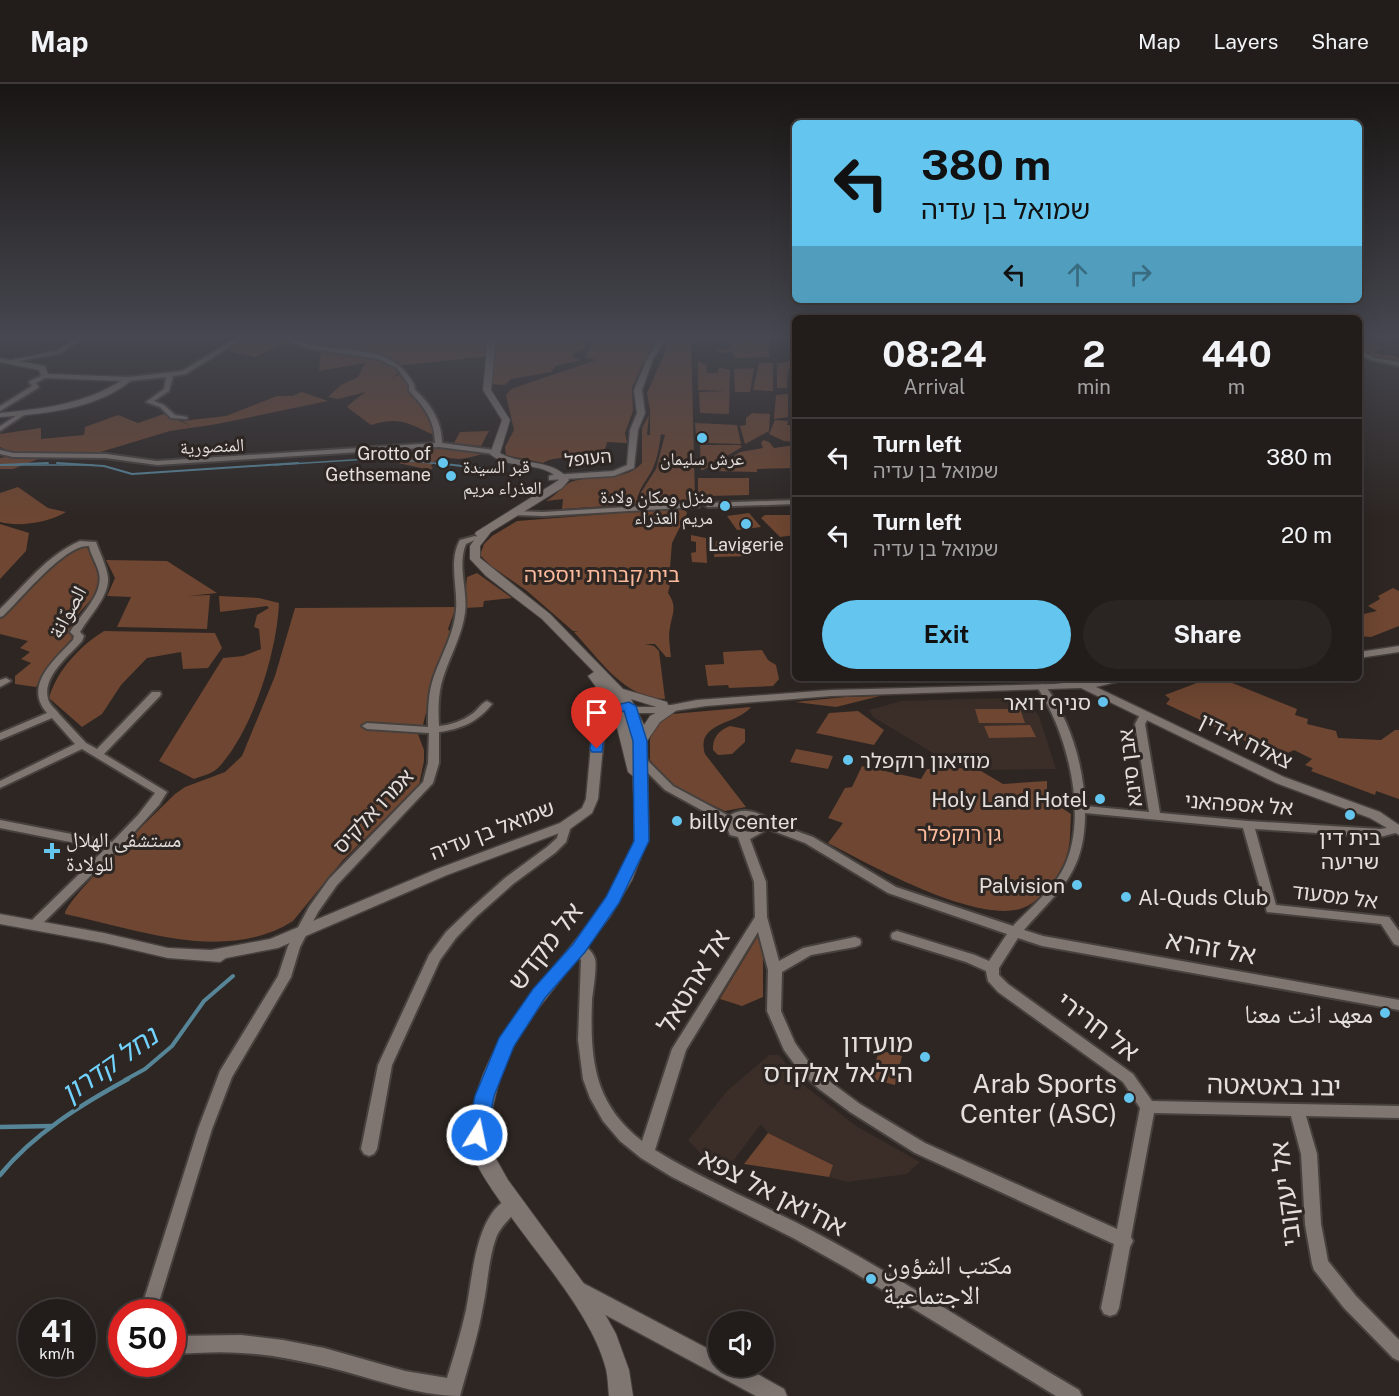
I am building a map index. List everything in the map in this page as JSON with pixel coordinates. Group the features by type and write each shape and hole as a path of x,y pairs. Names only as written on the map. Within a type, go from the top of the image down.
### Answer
{"main road":[{"path":"492,397 506,423 494,452 504,460 552,469 564,478 559,486 487,530 475,538 469,546 468,558 483,572 496,579"},
{"path":"532,466 545,471 552,478 549,487 533,502"},
{"path":"487,530 475,546 474,555 480,565 542,613 621,692 627,709"},
{"path":"573,645 602,686 627,709"},
{"path":"600,713 602,686"},
{"path":"621,692 667,706 634,743"},
{"name":"אל מקדש","path":"627,709 640,782"},
{"name":"אל מקדש","path":"621,1396 621,1382 613,1356 601,1330 575,1287 512,1204 485,1160 477,1135 484,1096 506,1044 539,993 579,948 613,899 638,851 643,830 640,759 634,743"}],"street":[{"path":"0,409 18,397"},
{"path":"0,415 44,412 94,397"},
{"path":"156,397 149,402 162,406 173,417 185,418"},
{"path":"421,397 438,426 439,445"},
{"name":"העופל","path":"552,478 614,473 631,466 634,430 641,413 639,397"},
{"path":"0,429 24,413"},
{"name":"المنصورية","path":"0,452 31,456 106,456 157,463 439,445 494,452"},
{"path":"708,505 792,502"},
{"path":"515,513 543,514 696,505"},
{"name":"אמרו אלקיס","path":"152,1299 221,1084 284,976 291,970 300,936 313,910 333,882 428,783 434,765 435,690 450,653 461,608 458,551 463,542 475,538"},
{"name":"الصوّانة","path":"0,614 58,557 81,544 93,544 104,581 99,594 75,632 79,636 77,640 49,674 42,696 44,703 82,745 161,792 157,801 34,925"},
{"path":"1362,655 1399,649"},
{"path":"600,713 831,693 1081,681"},
{"name":"צאלח א-דין","path":"1081,681 1145,715 1280,780 1376,815 1398,830"},
{"path":"897,936 970,958 992,968 1016,932 1069,870 1076,852 1080,809 1075,764 1070,744 1053,702 1041,683"},
{"path":"96,755 156,694"},
{"path":"367,726 433,730 468,722 478,716 487,704"},
{"path":"0,737 55,713"},
{"name":"שמואל בן עדיה","path":"0,919 104,938 168,953 213,955 261,952 287,945 300,936 442,872 566,826 587,810 592,800 600,713"},
{"name":"אבן סינא","path":"1145,715 1140,724 1155,817"},
{"path":"0,785 82,745"},
{"path":"640,759 654,775 681,796 730,821"},
{"name":"אל אספהאני","path":"1080,809 1248,825 1380,833 1398,830"},
{"path":"730,821 738,815 750,814 759,817 764,824 759,832 743,835"},
{"path":"730,821 731,828 743,835 760,882 761,917 775,970 774,1011 781,1028 803,1065 832,1091 891,1132 920,1148 1125,1241"},
{"path":"0,824 112,846"},
{"name":"אל זהרא","path":"764,824 809,840 892,890 1042,941 1399,1005"},
{"name":"אל מסעוד","path":"1248,825 1271,909 1385,920 1399,942"},
{"path":"369,1149 385,1065 434,958 472,914 508,881 551,850 561,839 566,826"},
{"name":"אל אהטאל","path":"646,1153 679,1048 761,917"},
{"path":"775,970 808,951 855,942"},
{"name":"אח'ואן אל צפא","path":"579,948 588,959 583,1032 590,1076 609,1118 646,1153 686,1176 824,1245 1073,1396"},
{"name":"אל חרירי","path":"992,968 993,977 1003,988 1128,1078 1148,1107"},
{"path":"1110,1308 1125,1241 1148,1107"},
{"name":"יבנ באטאטה","path":"1148,1107 1399,1112"},
{"name":"אל יעקובי","path":"1297,1109 1309,1154 1313,1224 1320,1264 1350,1302 1399,1352"},
{"path":"186,1345 241,1344 324,1356 452,1392 475,1306 484,1245 498,1215 512,1204"},
{"path":"575,1287 708,1359"},
{"path":"741,1377 777,1396"}],"shaded area":[{"path":"1007,698 1033,708 1039,716 1056,769 982,770 948,762 873,717 869,710 901,701"},
{"path":"769,1055 779,1055 805,1086 856,1126 920,1162 907,1174 847,1182 829,1177 832,1164 768,1133 761,1124 733,1161 704,1157 688,1140 727,1091"}],"green space":[{"path":"274,397 317,397 328,401 217,424 170,431 97,453 52,455 11,452 0,447 0,434 41,428 41,439 84,435 85,427 118,415 138,423 164,414 191,426 182,421 226,416"},
{"path":"417,397 437,433 434,435 396,421 371,425 347,407 358,398"},
{"path":"507,397 632,397 633,411 625,433 627,443 607,442 605,449 598,453 581,457 557,458 543,463 506,455 505,447 514,430"},
{"path":"648,397 692,397 695,499 640,504 640,494 656,469 665,435 661,434 655,464 640,489 637,504 562,509 563,499 546,501 571,482 627,473 642,463 642,428 649,415 647,435 650,435 650,410"},
{"path":"699,397 729,397 729,414 700,413"},
{"path":"776,397 788,397 788,417 774,419"},
{"path":"752,413 770,414 769,431 745,444 740,426 746,425 746,418"},
{"path":"775,420 788,421 787,425 792,425 792,442 784,441 769,434"},
{"path":"695,423 737,425 741,444 709,443 707,435 696,435"},
{"path":"489,431 481,446 454,443 460,432"},
{"path":"763,440 769,442 774,448 792,445 792,468 757,469 757,472 712,471 740,452 763,448 761,443"},
{"path":"700,445 740,445 742,447 701,470"},
{"path":"436,446 480,451 482,454 461,459 440,459 434,462 430,470 398,463"},
{"path":"0,458 41,458 13,469 0,469"},
{"path":"698,478 749,478 749,495 709,496 710,502 698,502"},
{"path":"18,487 48,508 66,512 51,519 33,523 0,522 0,493"},
{"name":"בית קברות יוספיה","path":"684,508 687,513 672,543 670,568 663,575 671,580 668,593 673,606 669,634 671,657 666,657 655,644 645,644 654,646 659,651 665,699 651,697 625,685 603,665 574,632 579,632 573,631 527,591 491,566 480,555 484,544 492,536 517,521"},
{"path":"749,513 761,527 737,530 727,516"},
{"path":"765,515 792,515 792,535 780,537 761,518"},
{"path":"0,524 29,533 26,551 0,579"},
{"path":"691,535 706,538 707,563 692,562 691,553 696,552 696,542 691,541"},
{"path":"716,541 743,543 752,556 714,557"},
{"path":"80,547 89,547 99,577 95,594 77,616 72,629 72,639 43,673 36,687 15,684 15,676 31,663 21,659 30,652 20,648 28,641 0,634 0,617 18,603 50,567"},
{"path":"106,560 167,561 217,593 188,596 210,595 207,629 117,627 131,597 107,596 115,578"},
{"path":"477,573 512,598 484,601 483,607 464,608 467,577"},
{"path":"1393,588 1399,591 1399,626 1371,637 1362,636 1362,614 1377,611 1368,606 1380,599 1378,596"},
{"path":"219,596 259,598 279,603 277,623 274,644 261,690 242,733 217,769 194,779 159,761 223,658 243,656 261,649 259,629 254,627 257,615 269,608 267,606 220,612"},
{"path":"456,607 448,629 451,633 431,692 423,725 418,734 424,750 419,785 343,860 293,921 267,934 239,940 210,942 151,934 65,914 69,905 96,874 175,794 185,787 225,772 242,756 275,676 295,608"},
{"path":"104,631 215,633 222,648 208,668 183,669 181,652 147,658 121,685 102,714 82,727 49,698 70,660"},
{"path":"762,650 768,660 776,665 779,679 773,686 729,688 728,685 708,686 705,665 724,664 723,652"},
{"path":"1202,681 1227,681 1297,709 1295,715 1308,719 1307,724 1336,731 1338,738 1381,740 1395,730 1399,730 1399,799 1376,791 1375,795 1311,771 1313,768 1305,765 1312,759 1294,750 1288,753 1272,746 1265,750 1166,704 1170,699 1165,695"},
{"path":"880,696 836,707 795,702 845,697"},
{"path":"751,707 745,713 711,730 704,744 705,754 746,807 725,811 672,786 650,760 650,739 653,728 660,720 672,714"},
{"path":"975,709 1020,709 1025,723 979,723"},
{"path":"858,711 884,730 874,745 816,733 829,713"},
{"path":"1030,725 1036,737 989,738 984,726"},
{"path":"730,726 745,729 745,742 732,754 718,755 713,750 715,738"},
{"path":"796,749 833,756 828,769 790,762"},
{"name":"גן רוקפלר","path":"862,766 921,779 927,769 960,768 981,771 1003,784 1047,781 1047,798 1071,814 1069,846 1061,868 1044,894 1028,906 1000,911 950,900 922,889 828,843 843,823 828,818 845,788 852,787"},
{"path":"758,936 763,942 763,997 742,1006 720,999"},
{"path":"879,1050 902,1056 895,1085 871,1079"},
{"path":"768,1133 833,1165 829,1177 744,1164"}],"waterway":[{"path":"274,465 384,458 450,465"},
{"path":"0,465 48,463"},
{"path":"57,463 88,465"},
{"path":"88,465 104,466 132,474 298,463"},
{"path":"436,463 497,470"},
{"path":"1,465 88,465"},
{"path":"88,465 93,465"},
{"name":"נחל קדרון","path":"125,1080 145,1069 172,1046 204,1001 233,976"},
{"name":"נחל קדרון","path":"0,1175 27,1146 43,1133 93,1099 128,1079"},
{"path":"0,1127 52,1126"}],"place":[{"name":"عرش سليمان","path":"702,438"},
{"name":"Grotto of Gethsemane","path":"443,463"},
{"name":"قبر السيدة العذراء مريم","path":"451,476"},
{"name":"منزل ومكان ولادة مريم العذراء","path":"725,506"},
{"name":"Lavigerie","path":"746,524"},
{"name":"סניף דואר","path":"1103,702"},
{"name":"מוזיאון רוקפלר","path":"848,760"},
{"name":"Holy Land Hotel","path":"1100,799"},
{"name":"בית דין שריעה","path":"1350,815"},
{"name":"billy center","path":"677,821"},
{"name":"مستشفى الهلال للولادة","path":"52,851"},
{"name":"Palvision","path":"1077,885"},
{"name":"Al-Quds Club","path":"1126,897"},
{"name":"معهد انت معنا","path":"1385,1013"},
{"name":"מועדון הילאל אלקדס","path":"925,1057"},
{"name":"Arab Sports Center (ASC)","path":"1129,1098"},
{"name":"مكتب الشؤون الاجتماعية","path":"871,1279"}],"route":[{"path":"477,1135 484,1096 506,1044 539,993 579,948 613,899 642,841 640,741 635,719 629,706 600,713 597,749"}]}
